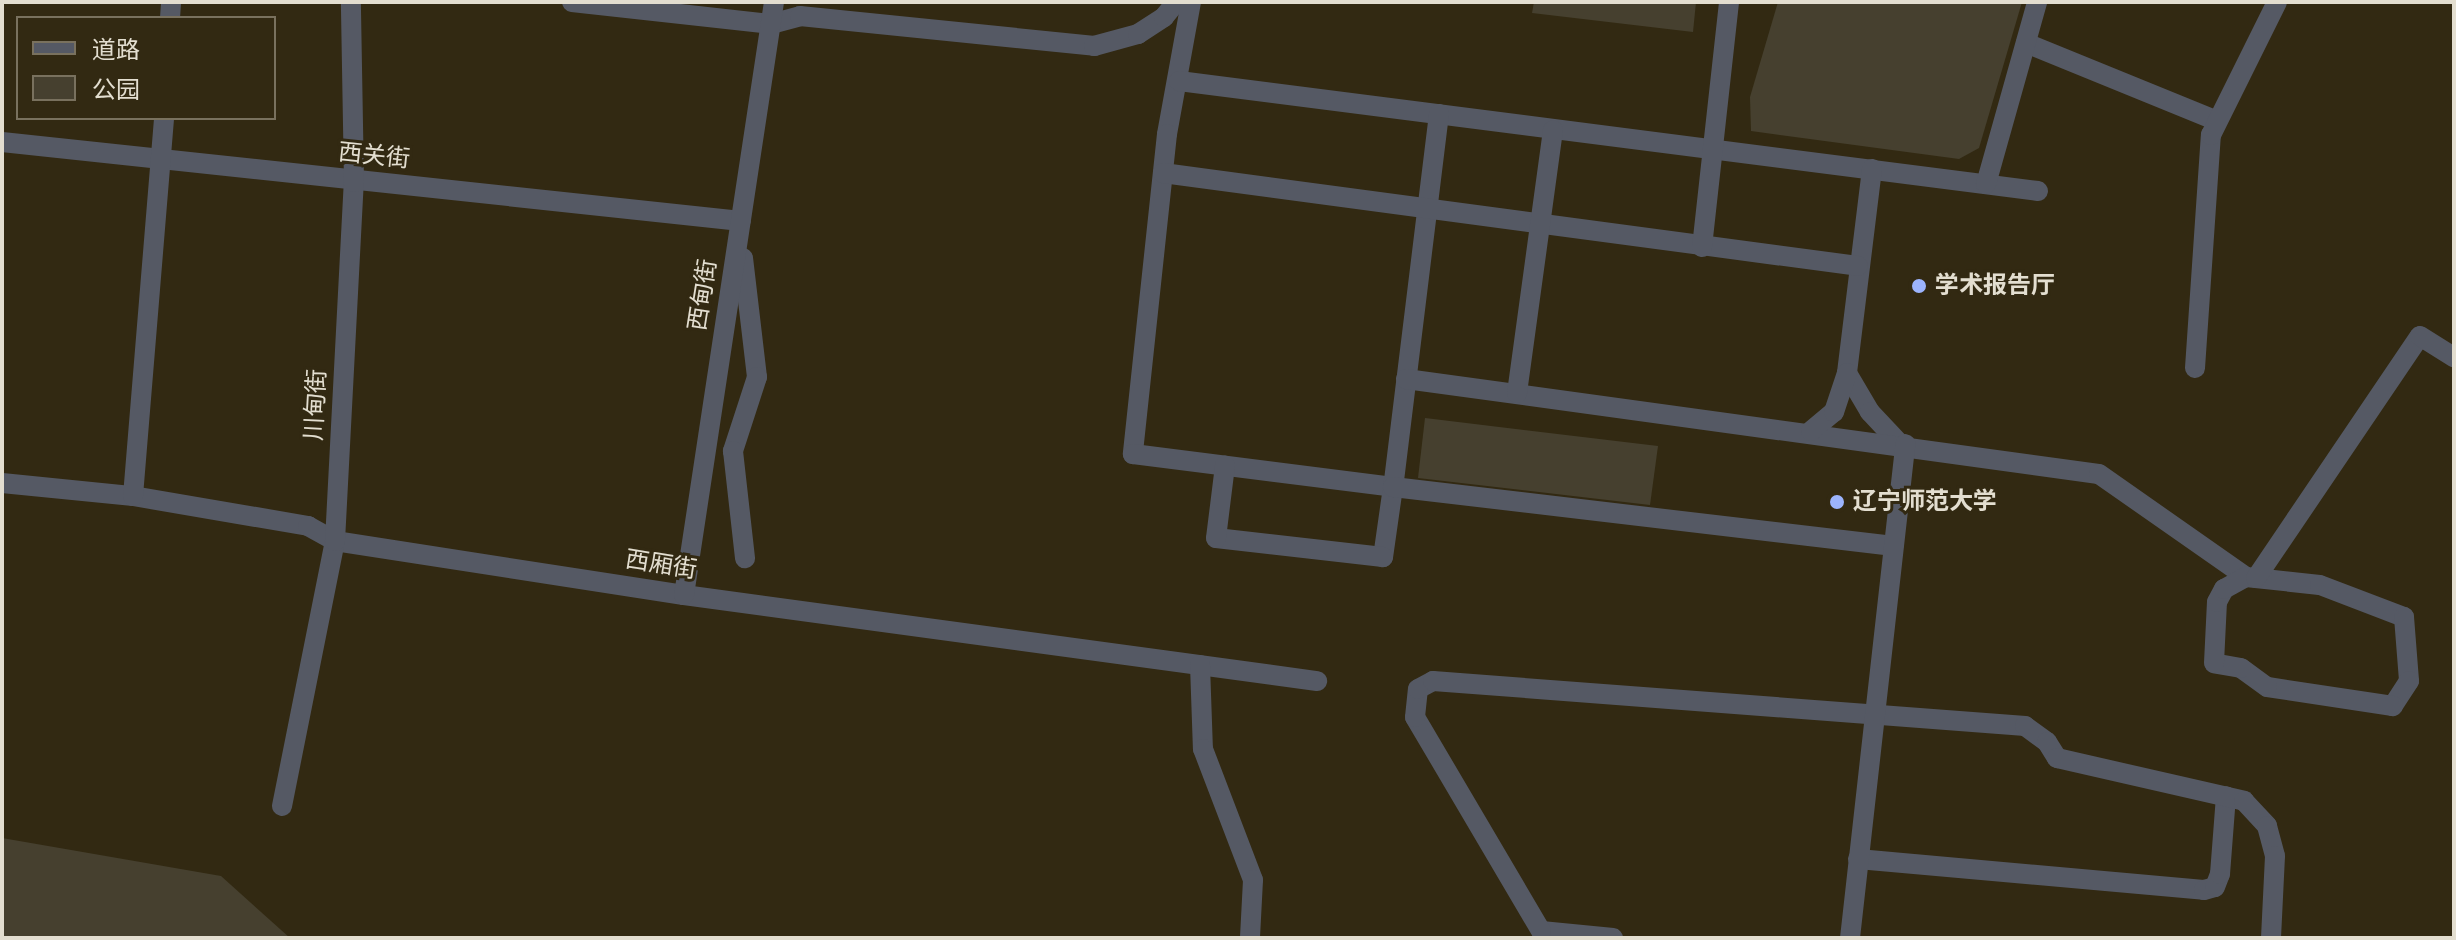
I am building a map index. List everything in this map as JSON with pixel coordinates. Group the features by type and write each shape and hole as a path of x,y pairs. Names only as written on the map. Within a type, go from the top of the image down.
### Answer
{"street":[{"name":"川甸街","path":"282,806 335,541 354,180 351,2"},
{"path":"572,2 771,24 800,16 1094,46 1138,34 1164,17 1176,2"},
{"name":"西甸街","path":"684,595 774,2"},
{"path":"1191,2 1163,173 1133,454 1894,546"},
{"path":"1702,247 1729,2"},
{"path":"1986,184 2037,2"},
{"path":"2195,368 2211,135 2277,2"},
{"path":"2026,43 2217,121"},
{"path":"1179,81 2038,191"},
{"path":"1225,466 1216,538 1383,557 1439,114"},
{"path":"133,496 164,120"},
{"path":"1517,393 1553,130"},
{"name":"西关街","path":"2,142 740,226"},
{"path":"1811,431 1834,412 1847,373 1872,169"},
{"path":"1163,173 1541,227 1858,266"},
{"path":"740,226 757,377 733,451 745,558"},
{"path":"1406,379 1902,443 2099,474 2251,578 2320,585 2404,617 2409,681 2393,706 2267,687 2241,668 2214,663 2217,602 2224,589 2251,578 2420,336 2454,357"},
{"path":"1847,373 1870,412 1902,443"},
{"path":"1850,938 1894,546 1902,443"},
{"name":"西厢街","path":"2,483 133,496 308,526 335,541 684,595 1317,681"},
{"path":"1200,665 1203,749 1253,880 1250,938"},
{"path":"1613,938 1541,931 1415,717 1418,689 1433,681 1875,711 2025,726 2047,742 2057,758 2244,801 2267,826 2275,856 2271,938"},
{"path":"1858,859 2204,890 2215,887 2220,874 2226,796"}],"green space":[{"path":"1534,2 1696,2 1693,32 1532,13"},
{"path":"1778,2 2022,2 1979,148 1959,159 1751,131 1750,97"},
{"path":"1425,418 1658,446 1650,505 1418,478"},
{"path":"2,838 221,876 290,938 2,938"}],"place":[{"name":"学术报告厅","path":"1919,286"},
{"name":"辽宁师范大学","path":"1837,502"}]}
